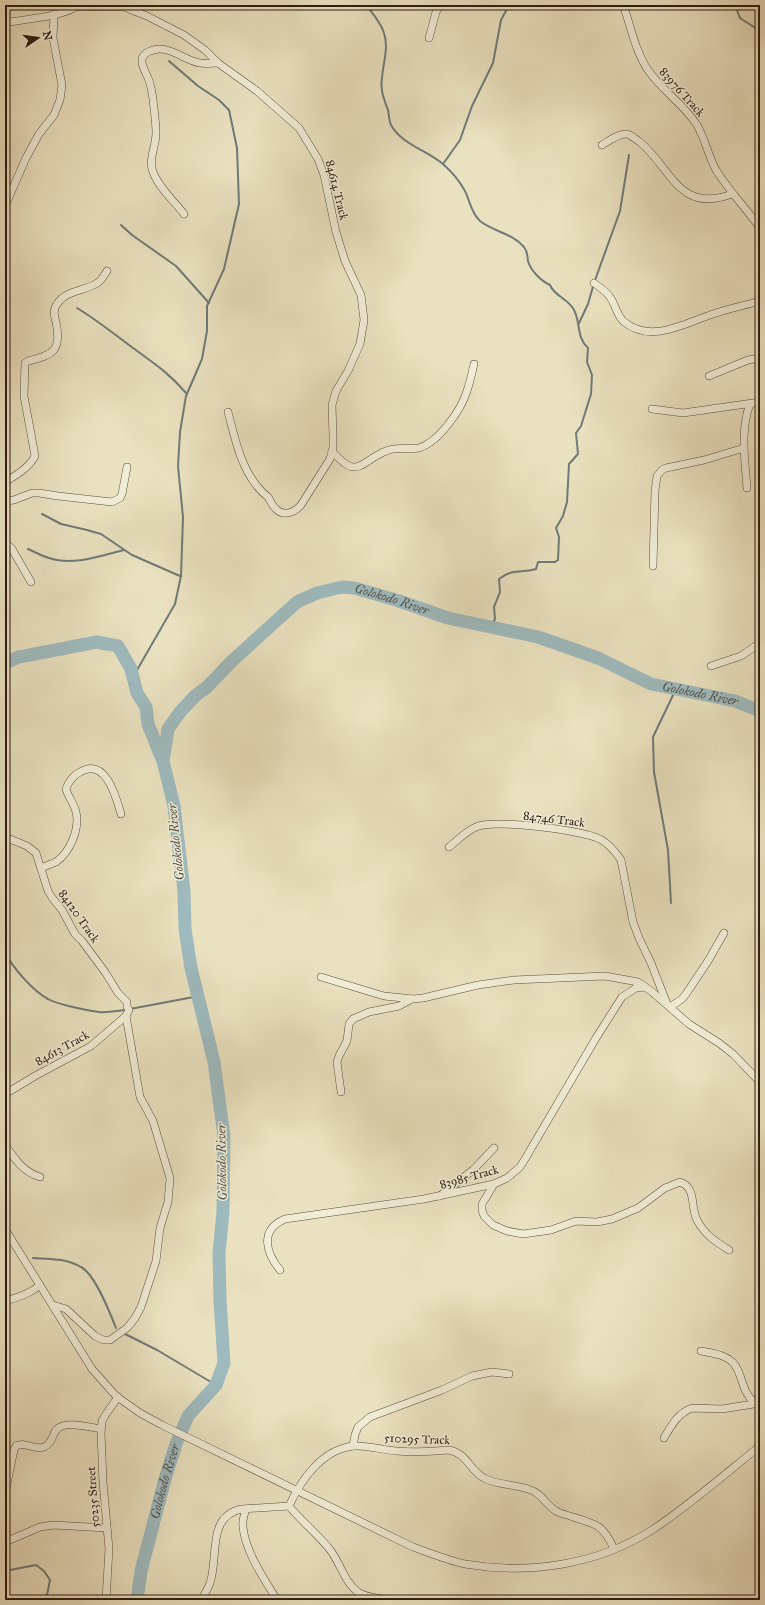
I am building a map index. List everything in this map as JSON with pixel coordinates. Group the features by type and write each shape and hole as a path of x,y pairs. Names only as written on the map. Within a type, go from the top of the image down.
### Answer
{"street":[{"path":"429,38 436,12 440,5"},
{"name":"83976 Track","path":"623,5 637,47 648,70 662,87 688,113 697,125 711,159 732,194 757,219 760,228"},
{"name":"84614 Track","path":"5,23 54,14 77,6 124,7 147,16 184,35 205,50 218,63 252,87 299,128 314,150 324,175 336,232 345,261 361,295 364,320 360,344 348,371 336,391 332,405 332,451 324,470 302,506 293,512 281,512 275,508 258,488 249,474 238,451 228,412"},
{"path":"5,206 26,158 39,134 54,115 60,100 62,85 53,38 54,14"},
{"path":"184,214 159,183 153,173 152,159 156,133 153,99 148,78 142,65 142,58 144,54 149,51 163,50 172,51 200,63 218,63"},
{"path":"602,145 618,136 626,134 630,135 646,147 673,181 688,194 699,198 719,199 732,194"},
{"path":"5,482 21,472 35,456 24,396 25,363 50,354 55,348 57,327 54,313 57,303 67,295 98,283 107,271"},
{"path":"594,283 610,297 622,320 631,327 642,330 672,330 710,315 760,301"},
{"path":"709,376 748,360 760,358"},
{"path":"332,451 341,462 355,468 360,467 378,455 392,449 414,448 428,444 448,424 458,409 467,392 474,364"},
{"path":"652,409 683,413 760,402"},
{"path":"747,488 744,448 745,421 750,404"},
{"path":"653,566 655,491 656,480 659,473 666,468 704,460 744,448"},
{"path":"5,501 14,500 35,493 112,502 120,498 122,494 127,467"},
{"path":"5,545 10,546 30,582"},
{"path":"711,666 741,656 760,643"},
{"path":"41,868 55,862 64,854 72,840 77,817 66,788 72,778 77,774 87,770 99,771 103,774 111,785 121,814"},
{"name":"84746 Track","path":"449,847 476,826 499,824 551,828 586,834 607,843 621,860 633,922 639,938 652,963 668,1006"},
{"name":"84120 Track","path":"5,837 34,850 38,855 48,891 62,910 75,934 105,972 118,993 127,1002 127,1007 129,1010 126,1016 140,1097 153,1121 170,1178 168,1202 160,1228 156,1261 141,1307 127,1328 110,1340 103,1340 95,1336 66,1309 53,1306"},
{"path":"668,1006 682,1000 708,961 724,933"},
{"path":"321,978 384,996 412,999 478,985 514,980 554,977 605,976 638,982 689,1024 719,1042 760,1082"},
{"name":"83985 Track","path":"280,1270 272,1260 268,1250 269,1235 272,1227 277,1222 285,1219 439,1196 503,1181 520,1167 622,997 636,988 645,987"},
{"path":"341,1092 338,1056 347,1041 349,1024 353,1019 369,1012 399,1006 412,999"},
{"name":"84613 Track","path":"5,1094 34,1076 91,1046 126,1016"},
{"path":"5,1145 25,1170 40,1177"},
{"path":"439,1196 473,1170 494,1148"},
{"path":"494,1184 482,1204 484,1216 493,1225 507,1231 524,1234 551,1230 576,1221 597,1222 612,1219 638,1208 665,1188 680,1182 686,1184 690,1188 694,1211 700,1225 707,1235 729,1250"},
{"path":"5,1230 92,1369 118,1397 140,1413 162,1425 413,1547 446,1559 464,1563 512,1568 539,1568 585,1559 614,1549 640,1537 666,1520 760,1446"},
{"path":"5,1301 34,1291 40,1285"},
{"path":"701,1351 721,1356 731,1361 738,1372 746,1393 758,1403"},
{"path":"353,1446 358,1427 370,1418 442,1390 472,1376 492,1372 509,1374"},
{"name":"50235 Street","path":"106,1600 109,1564 101,1429 106,1414 118,1397"},
{"path":"664,1438 676,1419 687,1409 722,1409 758,1403"},
{"path":"5,1493 16,1446 24,1444 38,1448 44,1447 48,1444 56,1429 65,1424 101,1429"},
{"name":"510295 Track","path":"289,1506 296,1490 318,1463 333,1453 353,1446 398,1451 449,1450 456,1452 467,1460 477,1473 486,1479 530,1489 542,1496 556,1511 597,1526 606,1533 614,1549"},
{"path":"201,1600 210,1584 215,1545 221,1523 228,1514 246,1509 289,1506 324,1542 338,1562 347,1579 358,1592 365,1596 390,1600"},
{"path":"246,1509 243,1521 244,1533 260,1572 277,1600"},
{"path":"5,1542 40,1527 53,1525 107,1528"}],"waterway":[{"path":"366,5 381,26 384,33 386,50 382,87 391,125 402,138 438,160 456,177 467,195 473,211 480,221 514,239 524,247 527,252 529,265 534,272 550,285 552,289 574,310 580,335 584,344 588,348 587,362 592,375 591,394 581,426 576,433 578,454 569,464 567,502 563,516 556,528 559,537 558,560 555,562 538,562 536,569 509,573 499,579 500,592 494,607 495,619 491,627"},
{"path":"443,164 460,140 472,106 493,63 501,20 509,5"},
{"path":"735,5 740,18 760,31"},
{"path":"133,677 175,604 181,576 183,517 178,466 180,432 186,396 202,359 207,331 207,306 224,269 239,204 237,148 229,110 219,100 198,86 169,61"},
{"path":"579,323 588,304 620,211 629,155"},
{"path":"121,225 132,235 176,266 209,303"},
{"path":"77,308 168,374 187,394"},
{"path":"42,514 61,524 101,534 132,555 180,576"},
{"path":"28,549 49,558 67,561 77,561 124,550"},
{"name":"Golokodo River","path":"137,1600 141,1571 165,1479 176,1444 188,1416 216,1385 224,1363 219,1253 223,1212 224,1136 214,1062 191,968 185,929 184,891 174,806 163,761 168,729 180,712 195,696 207,687 232,661 297,602 317,593 342,587 354,588 396,600 448,618 538,637 598,658 651,684 735,701 760,711"},
{"path":"5,663 19,657 97,642 118,646 131,669 137,693 146,707 148,724 162,759"},
{"path":"671,903 668,850 654,772 653,737 676,689"},
{"path":"5,952 13,965 24,978 42,995 52,1001 94,1011 105,1012 126,1010"},
{"path":"130,1009 199,996"},
{"path":"33,1258 63,1260 75,1264 86,1271 92,1277 102,1294 116,1328"},
{"path":"125,1334 157,1350 216,1385"},
{"path":"5,1571 36,1565 44,1571 50,1580 46,1600"}]}
